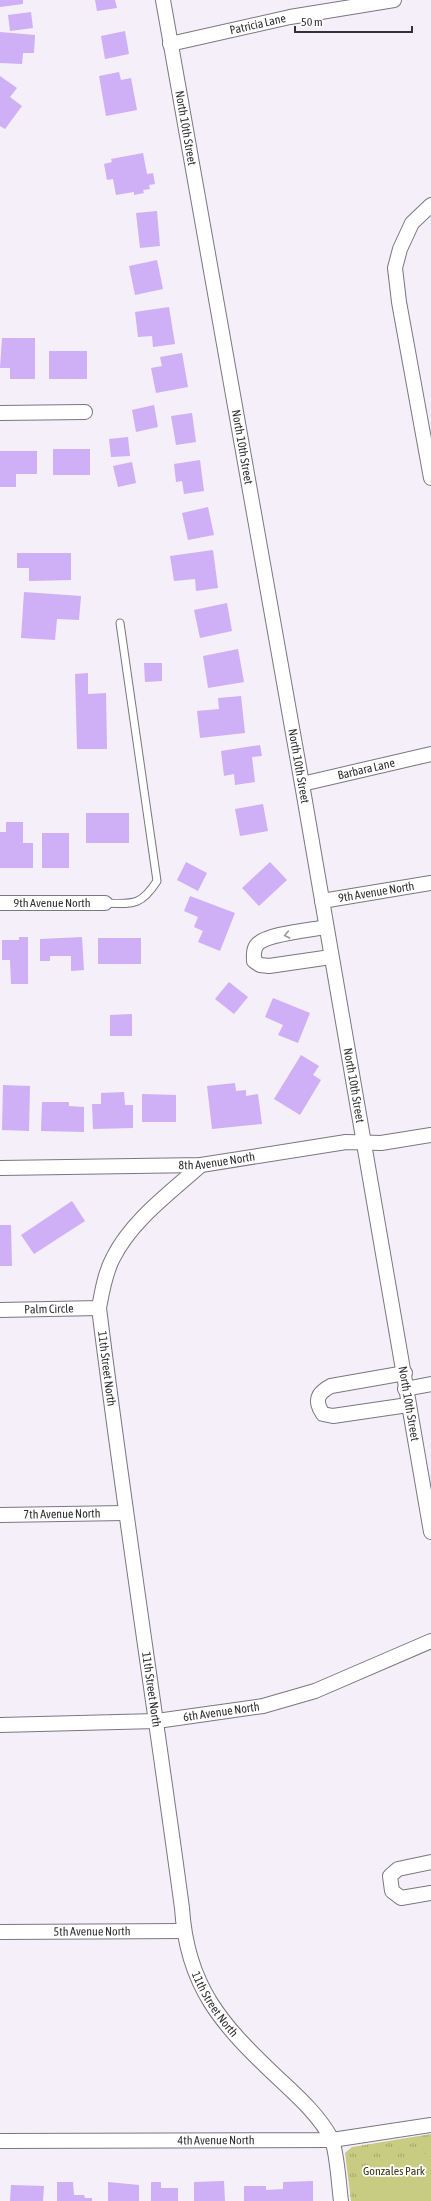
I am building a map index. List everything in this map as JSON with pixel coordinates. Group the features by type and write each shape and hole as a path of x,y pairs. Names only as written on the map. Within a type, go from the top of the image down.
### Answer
{"street":[{"name":"North 10th Street","path":"163,0 302,784 404,1373 405,1389 431,1532"},
{"name":"Patricia Lane","path":"170,44 290,17 394,0"},
{"path":"431,205 412,223 400,249 395,268 399,302 407,339 431,478"},
{"path":"0,413 85,412"},
{"name":"Barbara Lane","path":"302,784 431,754"},
{"name":"9th Avenue North","path":"322,901 431,883"},
{"name":"9th Avenue North","path":"0,903 105,902"},
{"path":"326,927 267,938 257,944 254,952 254,961 260,965 269,966 331,956"},
{"name":"8th Avenue North","path":"0,1168 201,1165 346,1142 380,1143 431,1135"},
{"name":"11th Street North","path":"201,1165 152,1208 125,1238 112,1259 99,1308 125,1513 157,1721 184,1931 197,1979 212,2007 247,2049 298,2096 320,2121 332,2140 341,2201"},
{"name":"Palm Circle","path":"0,1310 99,1308"},
{"path":"404,1373 331,1386 321,1392 317,1398 319,1407 323,1414 333,1416 408,1404"},
{"path":"405,1389 431,1384"},
{"name":"7th Avenue North","path":"0,1515 125,1513"},
{"name":"6th Avenue North","path":"0,1725 157,1721 200,1716 290,1700 315,1691 431,1641"},
{"path":"431,1862 398,1868 390,1876 392,1891 401,1898 431,1893"},
{"name":"5th Avenue North","path":"0,1932 184,1931"},
{"name":"4th Avenue North","path":"0,2141 332,2140 431,2125"}],"lane":[{"path":"105,902 131,904 147,896 157,881 120,623"}],"green space":[{"name":"Gonzales Park","path":"431,2134 431,2201 351,2201 345,2153 352,2147"},
{"path":"431,2153 431,2201 364,2201 360,2174 372,2161"}],"building":[{"path":"0,0 23,0 23,4 0,7"},
{"path":"95,0 115,0 117,8 97,11"},
{"path":"31,12 33,28 10,31 8,15"},
{"path":"125,31 129,54 105,59 101,36"},
{"path":"0,32 35,35 34,53 23,53 22,64 0,63"},
{"path":"119,72 121,80 131,78 137,110 106,116 99,76"},
{"path":"0,76 17,88 10,97 22,106 5,129 0,126"},
{"path":"143,153 147,174 153,173 155,184 149,185 150,189 143,190 144,193 134,195 134,192 116,195 113,179 107,180 104,164 112,162 111,159"},
{"path":"157,211 160,246 140,248 136,213"},
{"path":"157,260 163,289 135,295 129,266"},
{"path":"169,307 175,344 153,347 152,336 138,337 135,312"},
{"path":"2,338 35,338 35,379 10,379 10,368 0,368"},
{"path":"49,351 87,351 87,379 49,379"},
{"path":"182,353 188,387 156,393 151,368 162,366 160,357"},
{"path":"154,405 158,427 136,432 132,410"},
{"path":"192,413 196,442 176,445 171,416"},
{"path":"128,437 130,456 111,457 109,439"},
{"path":"53,449 90,449 90,475 53,475"},
{"path":"0,451 37,451 37,474 16,474 16,487 0,487"},
{"path":"200,460 204,491 184,494 182,481 176,482 174,464"},
{"path":"132,462 136,483 118,487 113,466"},
{"path":"208,507 214,535 188,540 182,513"},
{"path":"213,550 218,588 196,591 195,579 174,581 170,556"},
{"path":"17,553 71,553 71,580 29,581 29,568 17,568"},
{"path":"24,592 81,596 79,620 57,619 55,640 21,638"},
{"path":"227,603 232,631 200,638 194,610"},
{"path":"238,649 244,682 208,688 203,656"},
{"path":"144,663 162,663 162,681 145,682"},
{"path":"88,673 88,694 106,693 107,749 77,749 75,674"},
{"path":"241,696 245,733 200,738 197,711 219,709 218,698"},
{"path":"260,745 262,756 252,757 255,782 235,785 234,774 224,776 221,751"},
{"path":"263,804 268,831 240,836 235,809"},
{"path":"86,813 129,813 129,843 86,843"},
{"path":"6,822 23,822 23,843 33,843 33,868 0,868 0,832 6,832"},
{"path":"42,833 69,833 69,868 42,868"},
{"path":"186,862 207,873 198,891 177,880"},
{"path":"270,862 287,880 259,906 242,888"},
{"path":"190,896 235,913 220,951 198,942 203,931 194,927 198,917 184,911"},
{"path":"19,937 28,937 28,984 11,984 10,960 2,960 2,940 19,940"},
{"path":"82,937 84,970 71,971 71,956 50,956 50,961 40,961 40,939"},
{"path":"98,938 141,938 141,964 98,964"},
{"path":"229,982 248,997 234,1014 215,999"},
{"path":"273,998 310,1013 298,1043 278,1035 283,1025 265,1017"},
{"path":"132,1014 132,1036 110,1036 110,1015"},
{"path":"301,1055 319,1066 313,1075 321,1080 300,1115 274,1099"},
{"path":"235,1083 236,1091 246,1090 246,1096 258,1094 262,1124 212,1129 207,1086"},
{"path":"3,1085 30,1086 29,1131 2,1130"},
{"path":"124,1092 125,1105 133,1105 133,1128 93,1129 92,1104 101,1104 101,1093"},
{"path":"142,1094 176,1095 176,1122 142,1122"},
{"path":"42,1102 69,1102 69,1106 84,1107 84,1132 41,1131"},
{"path":"72,1201 85,1221 34,1254 21,1235"},
{"path":"0,1225 11,1225 12,1266 0,1266"},
{"path":"224,2181 225,2201 194,2201 194,2182"},
{"path":"313,2181 313,2201 244,2201 244,2186 266,2186 266,2190 283,2189 283,2182"},
{"path":"57,2182 73,2182 74,2195 84,2195 85,2198 92,2198 92,2201 57,2201"},
{"path":"108,2182 139,2185 139,2201 108,2201"},
{"path":"151,2182 161,2182 161,2188 178,2188 178,2201 151,2201"},
{"path":"11,2185 44,2186 43,2201 10,2201"}]}
